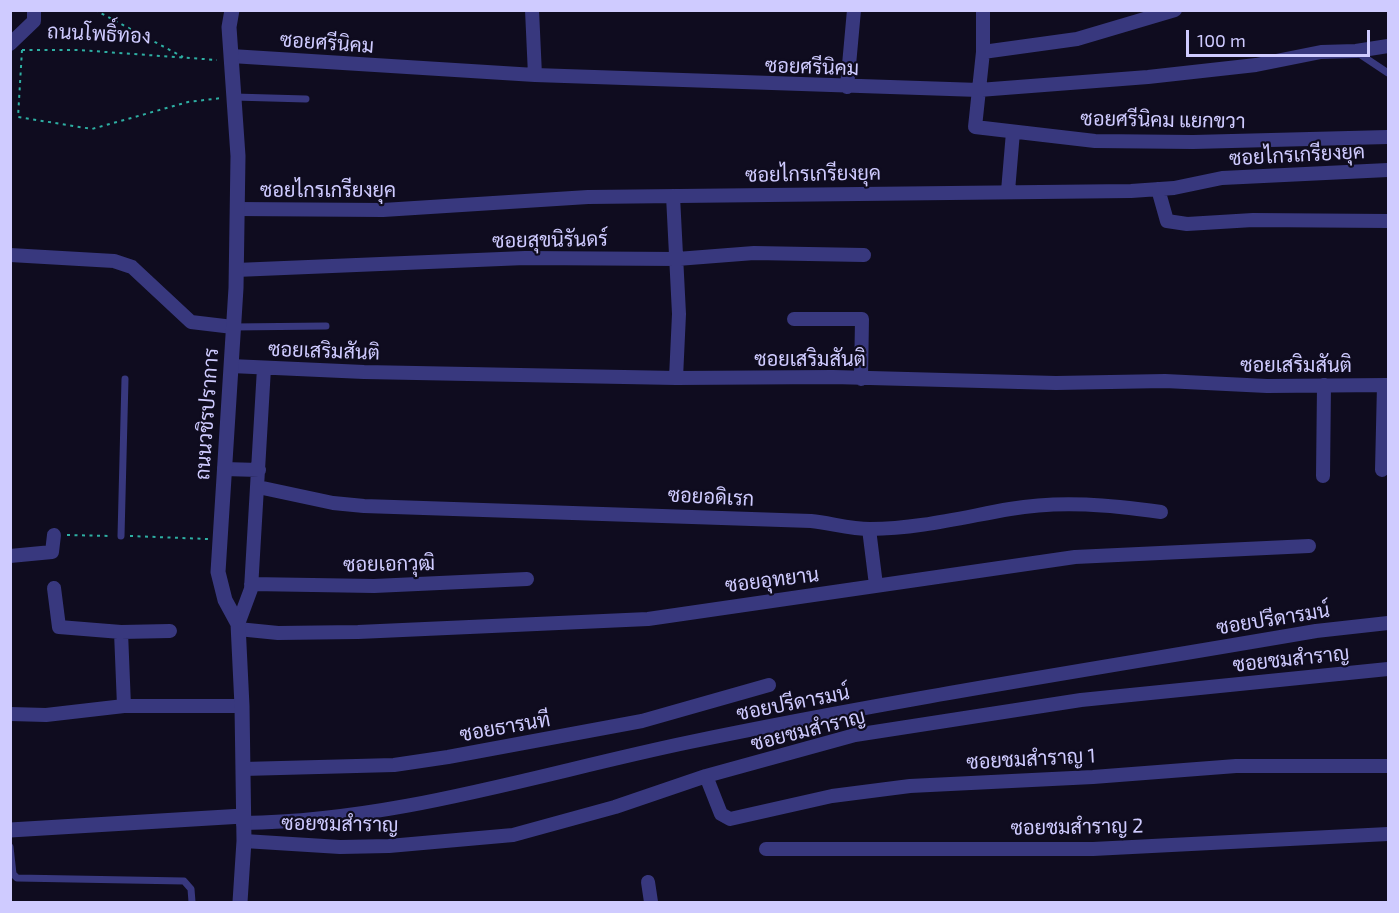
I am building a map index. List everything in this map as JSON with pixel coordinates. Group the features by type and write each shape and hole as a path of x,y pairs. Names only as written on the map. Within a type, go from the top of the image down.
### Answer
{"street":[{"name":"ถนนโพธิ์ทอง","path":"16,47 34,21 34,10"},
{"name":"ถนนวชิรปราการ","path":"232,10 231,59 238,156 236,270 218,572 225,600 238,627 244,841 240,903"},
{"path":"532,10 535,75"},
{"path":"847,87 854,10"},
{"path":"979,90 983,52 983,10"},
{"path":"983,52 1077,39 1175,10"},
{"name":"ซอยศรีนิคม","path":"231,59 535,75 979,90 1148,77 1196,69 1256,64 1321,52 1356,51 1389,46"},
{"name":"ซอยศรีนิคม แยกขวา","path":"979,90 975,127 1013,132 1095,141 1193,142 1389,136"},
{"path":"1008,191 1013,132"},
{"name":"ซอยไกรเกรียงยุค","path":"237,209 393,210 516,200 1158,189 1222,178 1389,170"},
{"path":"1158,189 1167,221 1187,224 1253,220 1389,221"},
{"path":"673,196 679,314 676,378"},
{"name":"ซอยสุขนิรันดร์","path":"236,270 525,258 677,259 754,253 864,255"},
{"path":"10,255 114,261 132,267 191,322 233,327"},
{"path":"794,319 862,319 861,379"},
{"name":"ซอยเสริมสันติ","path":"231,366 676,378 833,377 1386,385"},
{"path":"238,627 251,584 264,368"},
{"path":"1323,476 1324,385"},
{"path":"1382,470 1386,385"},
{"path":"224,469 259,470"},
{"name":"ซอยอดิเรก","path":"258,487 333,503 364,506 811,521 869,529 965,520 1011,509 1050,505 1106,504 1161,512"},
{"path":"869,529 876,585"},
{"path":"10,556 52,552 54,535"},
{"name":"ซอยอุทยาน","path":"238,627 310,633 638,620 1075,557 1309,546"},
{"name":"ซอยเอกวุฒิ","path":"251,584 374,586 527,579"},
{"path":"54,588 59,627 121,633 170,631"},
{"name":"ซอยปรีดารมน์","path":"243,820 334,819 593,766 688,742 1305,633 1389,623"},
{"path":"121,633 124,706"},
{"name":"ซอยชมสำราญ","path":"244,841 331,846 389,846 513,834 615,807 706,776 855,735 1081,700 1389,669"},
{"name":"ซอยธารนที","path":"243,769 394,765 448,757 642,721 769,685"},
{"path":"10,714 46,715 124,706 242,706"},
{"name":"ซอยชมสำราญ 1","path":"706,776 721,814 730,819 832,796 910,786 1093,777 1236,766 1389,766"},
{"path":"10,830 243,820"},
{"name":"ซอยชมสำราญ 2","path":"766,849 1093,849 1389,834"},
{"path":"648,882 651,903"}],"lane":[{"path":"1356,51 1389,74"},
{"path":"234,97 306,99"},
{"path":"233,327 326,326"},
{"path":"121,536 125,379"},
{"path":"10,847 13,874 17,879 184,881 191,889 192,903"}],"path":[{"name":"ถนนโพธิ์ทอง","path":"95,10 185,58"},
{"name":"ถนนโพธิ์ทอง","path":"16,47 231,59"},
{"path":"16,47 18,117 92,129 188,102 234,97"},
{"path":"54,535 220,539"}]}
